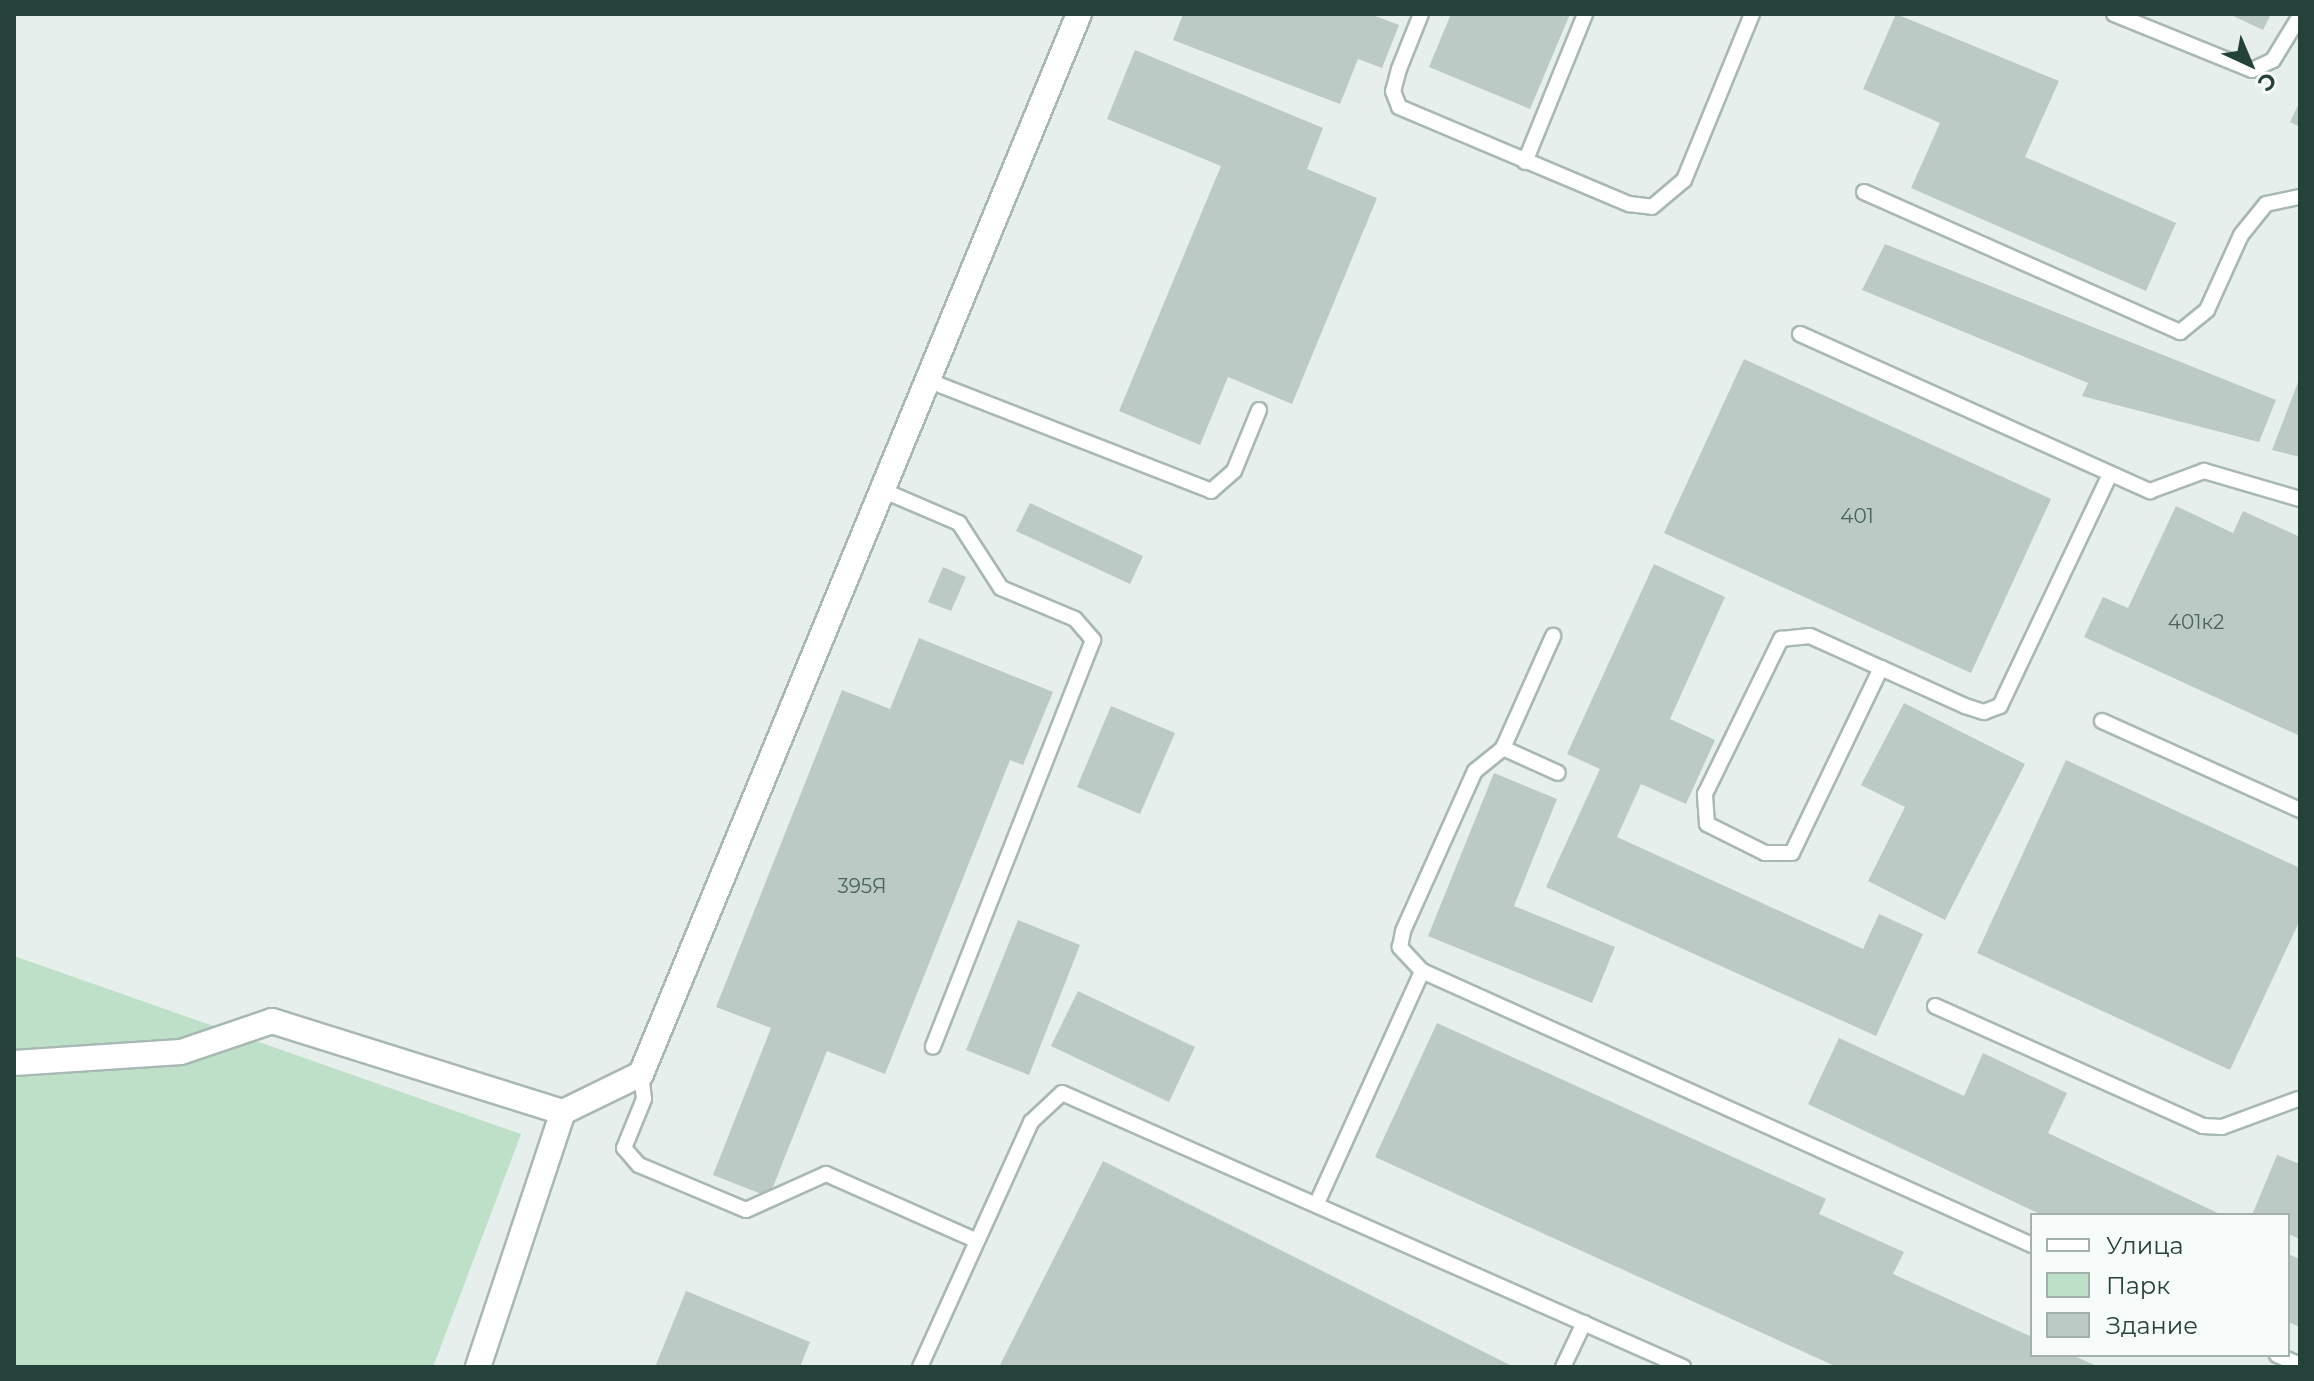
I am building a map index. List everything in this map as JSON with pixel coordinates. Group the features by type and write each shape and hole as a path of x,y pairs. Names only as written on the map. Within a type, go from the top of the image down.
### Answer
{"street":[{"path":"14,1063 181,1052 272,1021 563,1112 641,1074 1079,14"},
{"path":"478,1367 563,1112"}],"lane":[{"path":"1421,14 1393,91 1399,107 1629,204 1652,207 1671,197 1752,14"},
{"path":"1525,162 1585,14"},
{"path":"2114,14 2252,70 2273,60 2300,16"},
{"path":"1864,192 2180,332 2207,310 2241,235 2266,204 2300,197"},
{"path":"1800,334 2150,491 2204,471 2300,499"},
{"path":"927,380 1211,491 1234,471 1259,410"},
{"path":"1881,668 1792,853 1765,853 1707,824 1705,794 1781,639 1810,636 1984,712 2000,706 2110,474"},
{"path":"882,490 959,523 1001,588 1075,619 1093,640 933,1047"},
{"path":"1553,636 1503,748 1475,771 1403,931 1400,947 1422,971 2030,1244"},
{"path":"2102,721 2300,810"},
{"path":"1503,748 1558,773"},
{"path":"1317,1203 1422,971"},
{"path":"1935,1006 2203,1126 2222,1127 2299,1099"},
{"path":"641,1074 644,1099 624,1148 639,1165 746,1210 826,1174 977,1241"},
{"path":"920,1367 1031,1122 1062,1093 1683,1367"},
{"path":"1563,1367 1584,1323"},
{"path":"2282,1357 2300,1365"}],"green space":[{"path":"14,956 521,1134 433,1367 14,1367"}],"building":[{"path":"1183,14 1370,14 1399,25 1382,68 1358,59 1340,104 1173,40"},
{"path":"1451,14 1570,14 1530,109 1429,67"},
{"path":"1896,14 2059,81 2025,157 2176,223 2146,291 1911,188 1940,123 1863,89"},
{"path":"2229,14 2271,14 2263,30"},
{"path":"1135,50 1323,128 1307,169 1377,198 1292,404 1228,377 1200,445 1119,411 1221,166 1107,119"},
{"path":"2300,101 2300,127 2290,122"},
{"path":"1885,244 2276,400 2259,442 2082,396 2088,383 1862,290"},
{"path":"1744,359 2051,499 1971,673 1664,533"},
{"path":"2300,377 2300,457 2272,450"},
{"path":"1030,503 1143,556 1130,584 1016,531"},
{"path":"2176,506 2233,533 2243,511 2300,537 2300,736 2084,637 2103,597 2128,608"},
{"path":"1654,564 1725,597 1670,719 1715,740 1686,804 1641,784 1617,837 1863,949 1879,914 1923,934 1876,1036 1546,887 1600,769 1567,754"},
{"path":"943,567 966,577 951,611 928,602"},
{"path":"919,638 1053,692 1023,765 1010,760 885,1074 827,1051 769,1197 713,1175 771,1028 716,1007 842,690 890,709"},
{"path":"1904,703 2025,764 1945,920 1868,881 1905,807 1861,785"},
{"path":"1111,706 1175,733 1140,814 1077,787"},
{"path":"2066,760 2300,868 2300,920 2230,1070 1977,953"},
{"path":"1494,773 1557,799 1514,906 1615,947 1592,1003 1428,936"},
{"path":"1018,920 1080,945 1029,1075 966,1050"},
{"path":"1078,991 1195,1047 1169,1102 1051,1046"},
{"path":"1437,1023 1826,1199 1819,1214 1904,1252 1893,1274 2030,1336 2030,1357 2076,1357 2099,1367 1837,1367 1375,1157"},
{"path":"1839,1038 1964,1096 1983,1053 2067,1093 2048,1133 2218,1213 2038,1213 1808,1104"},
{"path":"2277,1155 2300,1164 2300,1239 2290,1235 2290,1213 2253,1213"},
{"path":"1103,1161 1514,1367 999,1367"},
{"path":"2290,1255 2300,1259 2300,1327 2290,1323"},
{"path":"686,1291 810,1342 800,1367 655,1367"}]}
